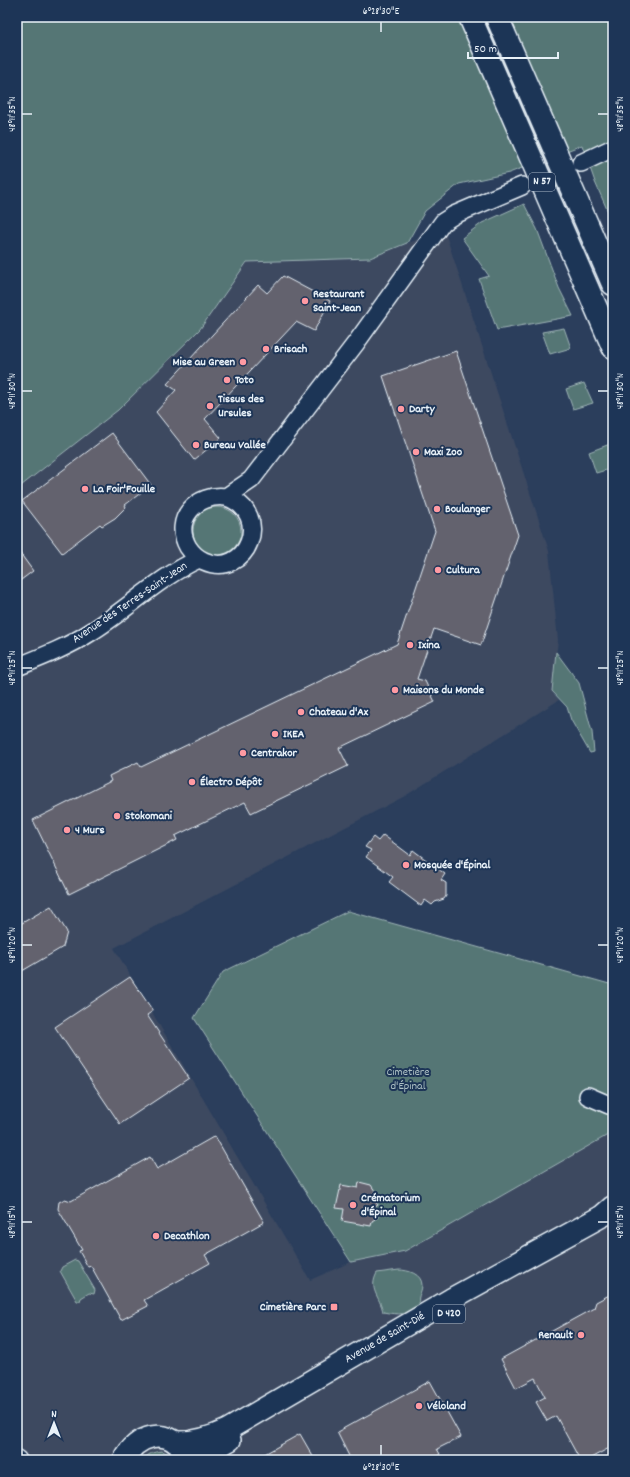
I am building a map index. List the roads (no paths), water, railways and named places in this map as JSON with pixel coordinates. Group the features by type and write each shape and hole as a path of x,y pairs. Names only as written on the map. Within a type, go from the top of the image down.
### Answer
{"highway":[{"name":"N 57","path":"470,17 613,347"},
{"name":"N 57","path":"497,17 613,284"}],"main road":[{"name":"Avenue de Saint-Dié","path":"124,1460 128,1451 135,1444 149,1437 160,1437 175,1442 189,1443 228,1430 451,1299 611,1214"},
{"name":"Avenue de Saint-Dié","path":"199,1460 212,1450 232,1440 611,1214"},
{"path":"175,1442 182,1448 188,1460"}],"street":[{"path":"581,162 613,148"},
{"path":"226,497 251,480 356,343 443,222 454,215 522,186"},
{"path":"245,508 251,480"},
{"path":"217,496 226,497 239,503 245,508 250,518 252,528 251,539 247,549 240,557 230,562 220,564 209,563 199,559 193,553 185,539 184,530 188,513 193,506 200,500 217,496"},
{"name":"Avenue des Terres-Saint-Jean","path":"17,657 76,630 176,559 185,539"},
{"name":"Avenue des Terres-Saint-Jean","path":"17,668 59,650 91,632 181,567 199,559"},
{"path":"588,1096 613,1106"}],"place":[{"name":"Restaurant Saint-Jean","path":"305,301"},
{"name":"Brisach","path":"266,349"},
{"name":"Mise au Green","path":"243,362"},
{"name":"Toto","path":"227,380"},
{"name":"Tissus des Ursules","path":"210,406"},
{"name":"Darty","path":"401,409"},
{"name":"Bureau Vallée","path":"196,445"},
{"name":"Maxi Zoo","path":"416,452"},
{"name":"La Foir'Fouille","path":"85,489"},
{"name":"Boulanger","path":"437,509"},
{"name":"Cultura","path":"438,570"},
{"name":"Ixina","path":"410,645"},
{"name":"Maisons du Monde","path":"395,690"},
{"name":"Chateau d'Ax","path":"301,712"},
{"name":"IKEA","path":"275,734"},
{"name":"Centrakor","path":"243,753"},
{"name":"Électro Dépôt","path":"192,782"},
{"name":"Stokomani","path":"117,816"},
{"name":"4 Murs","path":"67,830"},
{"name":"Mosquée d'Épinal","path":"406,865"},
{"name":"Crématorium d'Épinal","path":"353,1205"},
{"name":"Decathlon","path":"156,1236"},
{"name":"Cimetière Parc","path":"334,1307"},
{"name":"Renault","path":"581,1335"},
{"name":"Véloland","path":"419,1406"}],"park label":[{"name":"Cimetière d'Épinal","path":"408,1079"}]}
